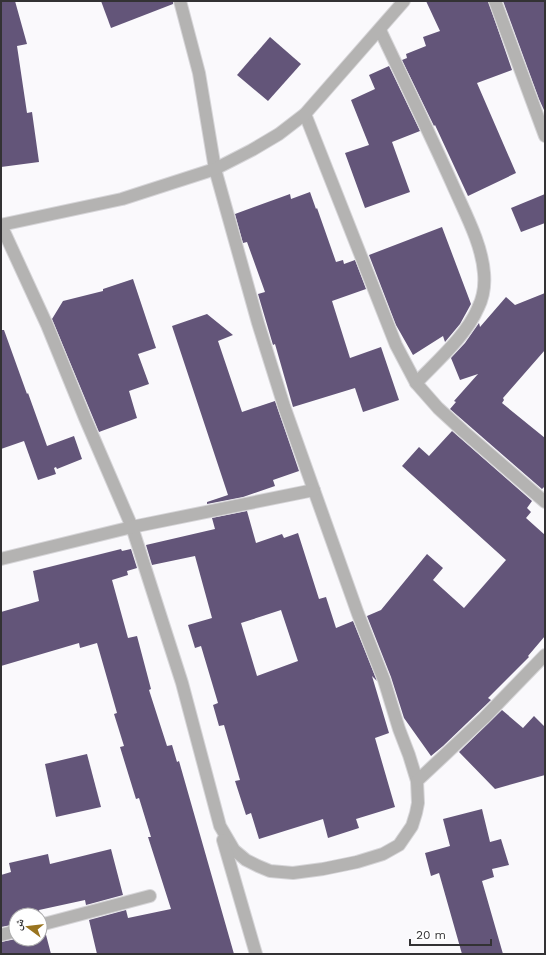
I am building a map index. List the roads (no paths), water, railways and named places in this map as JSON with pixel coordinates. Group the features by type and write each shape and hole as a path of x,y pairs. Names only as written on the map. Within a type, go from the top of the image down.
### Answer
{"street":[{"path":"180,1 199,73 215,169 258,323 284,406 358,614 384,680 417,781 418,803 416,813 412,826 399,845 384,854 357,862 324,869 293,873 270,871 246,860 234,850 220,826"},
{"path":"256,954 182,683 132,527 47,325 1,225 122,199 215,169 252,150 279,134 304,114 380,30 404,1"},
{"path":"495,1 545,136"},
{"path":"380,30 427,128 472,230 484,272 483,290 478,308 461,336 416,383"},
{"path":"304,114 396,345 416,383 438,408 463,431 544,500"},
{"path":"1,559 132,527 314,490"},
{"path":"417,781 484,718 545,655"},
{"path":"48,923 150,896"}]}
